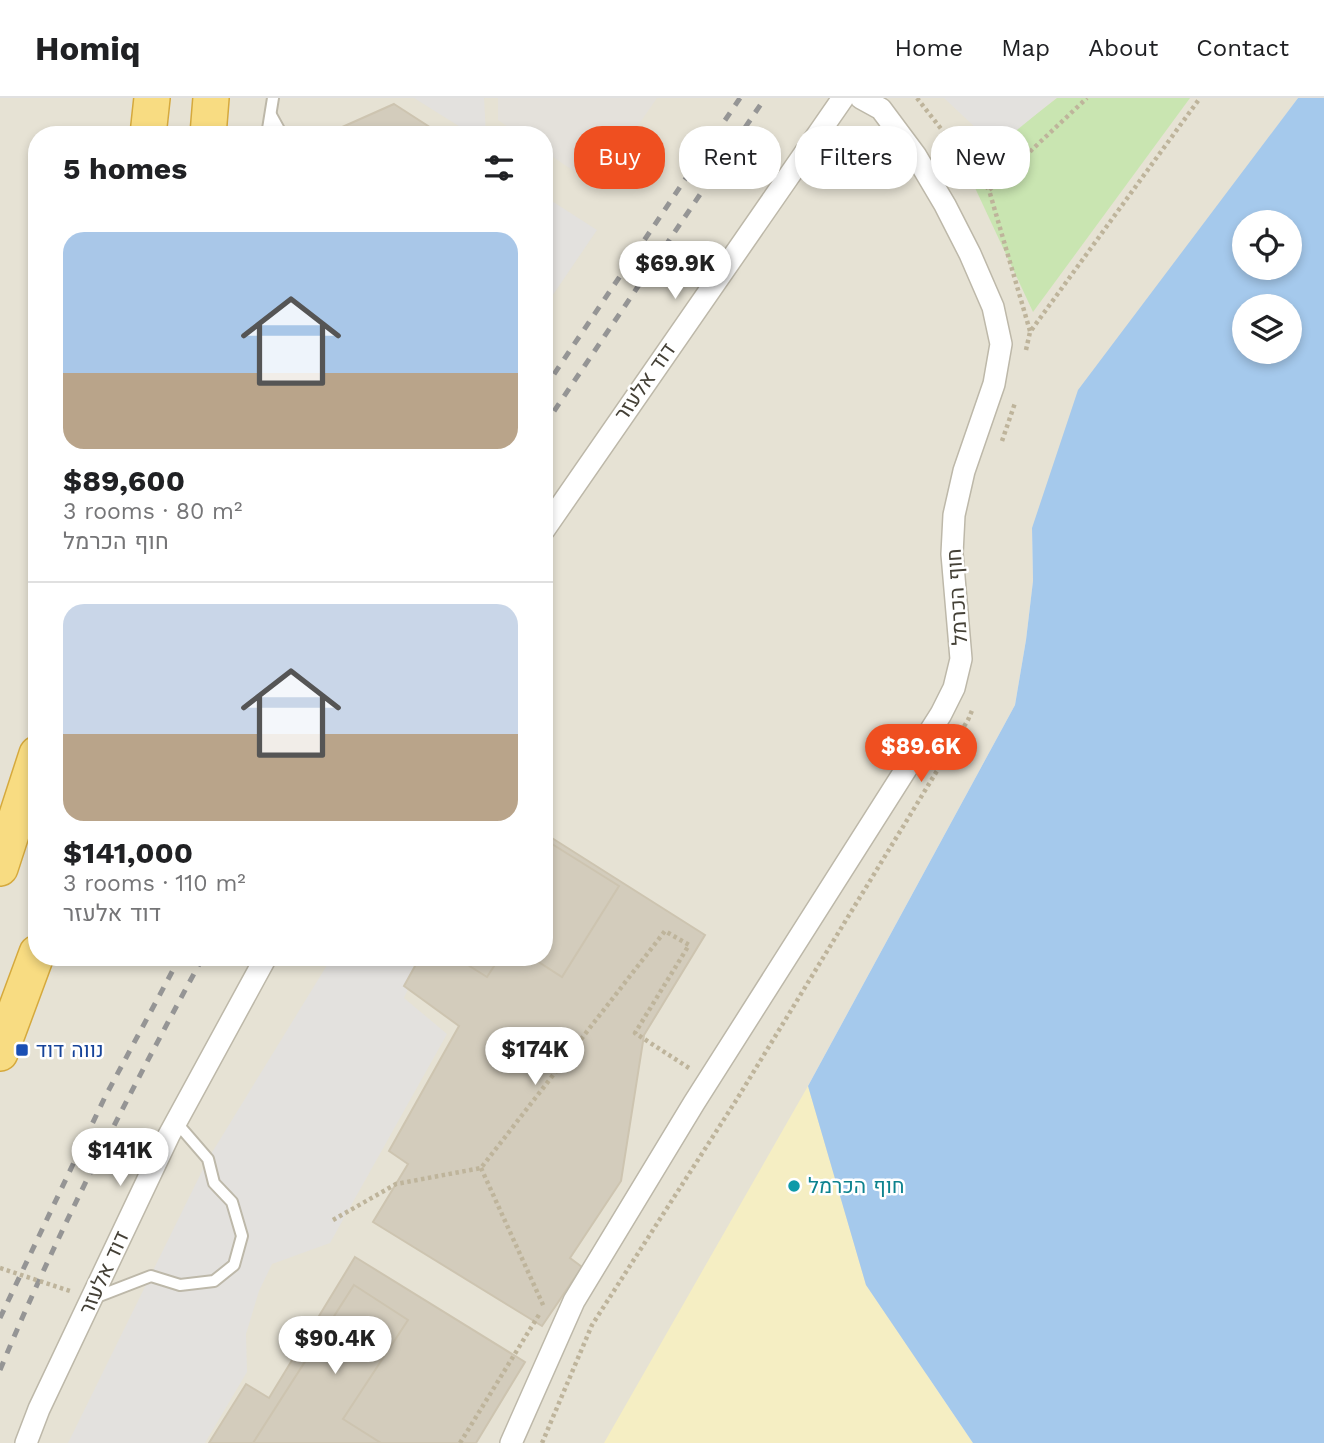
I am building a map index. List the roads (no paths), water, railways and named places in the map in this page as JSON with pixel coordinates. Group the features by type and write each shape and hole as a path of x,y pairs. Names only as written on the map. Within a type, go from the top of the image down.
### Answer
{"highway":[{"path":"149,126 152,98"},
{"path":"209,126 211,98"},
{"path":"0,825 28,763"},
{"path":"0,868 28,782"},
{"path":"0,1054 32,966"}],"street":[{"name":"דוד אלעזר","path":"553,517 843,98"},
{"name":"חוף הכרמל","path":"512,1443 574,1301 708,1080 941,714 954,688 961,659 952,554 954,515 964,471 994,384 1001,344 993,307 945,205 916,156 881,109 861,98"},
{"name":"דוד אלעזר","path":"26,1443 82,1296 261,966"}],"lane":[{"path":"269,126 273,98"},
{"path":"271,115 277,126"},
{"path":"82,1296 151,1276 180,1285 214,1280 234,1265 242,1236 232,1202 214,1183 208,1159 176,1122"}],"water":[{"path":"1298,98 1324,98 1324,1443 973,1443 866,1285 808,1086 1015,705 1033,581 1032,528 1078,390"}],"railway":[{"path":"553,376 740,98"},
{"path":"553,413 765,98"},
{"path":"0,1318 105,1097 175,966"},
{"path":"0,1370 96,1161 198,966"}],"place":[{"name":"נווה דוד","path":"22,1050"},
{"name":"חוף הכרמל","path":"794,1186"}]}
